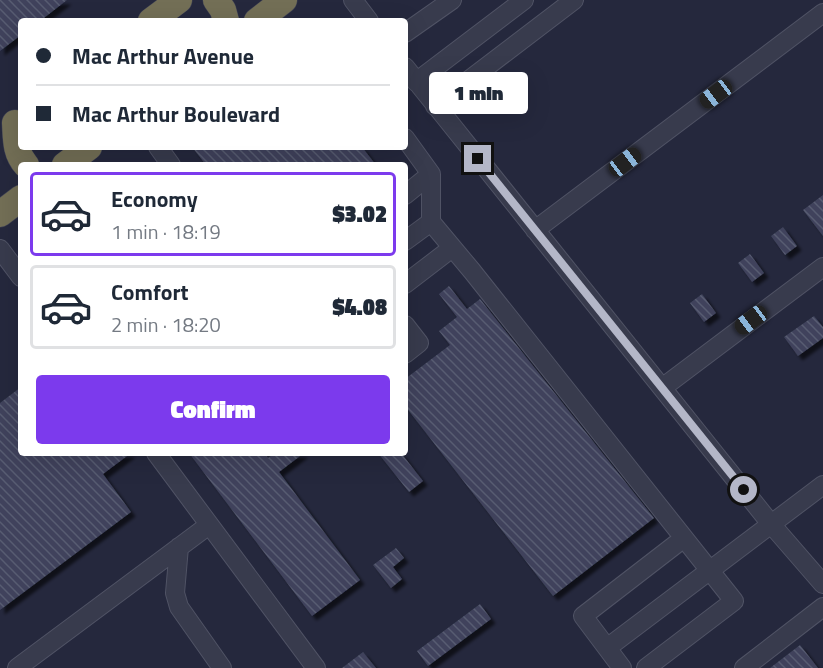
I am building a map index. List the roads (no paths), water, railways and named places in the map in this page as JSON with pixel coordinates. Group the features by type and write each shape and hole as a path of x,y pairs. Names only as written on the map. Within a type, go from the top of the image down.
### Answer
{"highway":[{"path":"155,18 179,0"},
{"path":"216,0 225,18"},
{"path":"261,18 284,0"},
{"path":"12,126 16,147 24,162"},
{"path":"69,162 85,150"},
{"path":"0,214 18,200"}],"street":[{"path":"353,0 365,18"},
{"path":"408,31 452,0"},
{"path":"416,82 524,0"},
{"path":"435,106 574,0"},
{"path":"535,230 823,13"},
{"path":"408,71 771,524 823,584"},
{"path":"408,142 431,174 431,222 734,601 646,668"},
{"path":"408,193 431,174"},
{"path":"408,239 431,222"},
{"path":"408,282 452,248"},
{"path":"0,249 18,273"},
{"path":"662,388 823,267"},
{"path":"408,329 419,344 408,352"},
{"path":"158,456 316,668"},
{"path":"607,648 823,485"},
{"path":"17,668 209,525"},
{"path":"622,668 583,616 684,538"},
{"path":"179,547 175,593 179,607 222,668"},
{"path":"744,668 823,607"}]}
